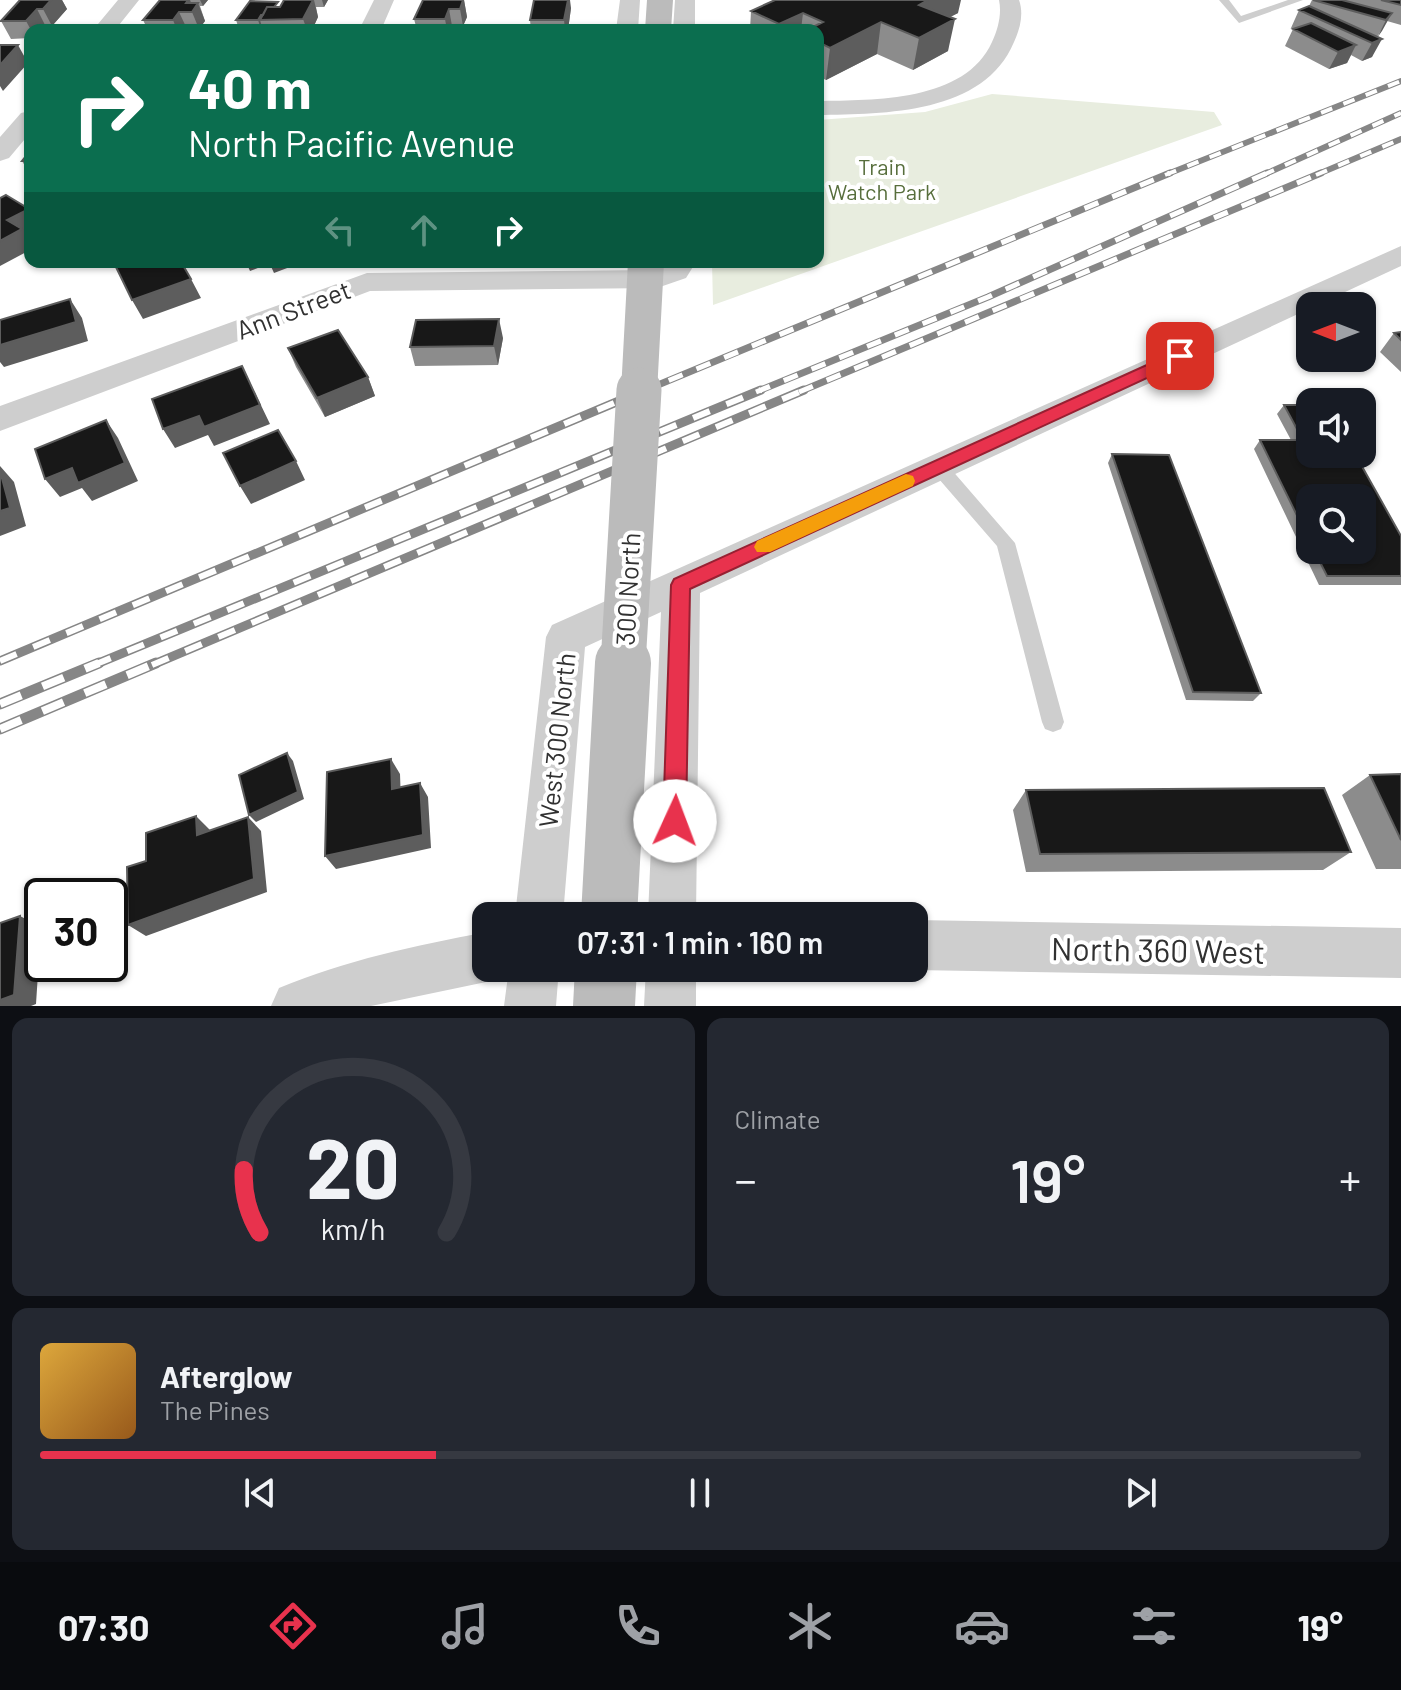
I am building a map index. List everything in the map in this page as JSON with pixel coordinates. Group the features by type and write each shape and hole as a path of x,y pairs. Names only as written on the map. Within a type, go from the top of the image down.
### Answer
{"main road":[{"name":"300 North","path":"610,902 646,268"},
{"path":"604,1006 605,982"}],"street":[{"path":"109,24 129,0"},
{"path":"373,24 384,0"},
{"path":"628,24 630,0"},
{"path":"684,24 685,0"},
{"path":"824,108 922,101 979,76 1003,52 1012,7 1009,0"},
{"path":"0,153 21,122"},
{"path":"672,902 681,585 1401,255"},
{"path":"602,271 657,279 676,272 678,268"},
{"name":"Ann Street","path":"0,419 367,282 602,271"},
{"name":"West 300 North","path":"540,902 566,637 681,585"},
{"name":"North 360 West","path":"928,945 1401,953"},
{"path":"297,1006 379,978 472,960"},
{"path":"530,1006 533,982"},
{"path":"670,1006 671,982"}],"lane":[{"path":"1224,0 1239,20 1298,0"},
{"path":"938,466 1006,543 1053,722"}],"green space":[{"name":"Train Watch Park","path":"992,94 1214,112 1222,125 824,266 824,120 925,112"},
{"name":"Train Watch Park","path":"712,268 818,268 713,305"}],"building":[{"path":"20,0 51,0 26,21 1,21"},
{"path":"160,0 198,3 192,12 179,12 173,20 143,20"},
{"path":"284,0 313,0 303,19 260,20 267,7 280,7"},
{"path":"423,0 463,0 460,9 449,9 445,19 414,19"},
{"path":"534,0 568,0 564,20 530,20"},
{"path":"775,0 928,0 919,5 955,19 919,38 881,22 830,48 824,45 824,24 819,24 823,22 803,13 779,24 751,11"},
{"path":"1313,0 1342,0 1392,13 1386,20"},
{"path":"1381,0 1401,0 1401,5"},
{"path":"250,1 278,2 274,7 267,7 258,20 236,20"},
{"path":"1309,6 1382,39 1372,43 1299,10"},
{"path":"1311,23 1356,45 1338,52 1293,29"},
{"path":"0,45 18,45 0,65"},
{"path":"6,195 24,206 24,212 7,220 22,229 0,241 0,198"},
{"path":"116,268 185,268 191,279 132,300"},
{"path":"70,299 76,322 0,345 0,320"},
{"path":"499,319 494,346 410,347 416,320"},
{"path":"338,330 368,377 317,398 288,348"},
{"path":"242,366 260,405 204,427 199,416 163,429 152,399"},
{"path":"1284,405 1296,405 1296,427"},
{"path":"106,420 125,463 78,483 72,468 45,479 35,449"},
{"path":"278,430 296,461 240,486 223,453"},
{"path":"1260,440 1296,440 1296,468 1363,468 1372,484 1296,484 1296,513"},
{"path":"1112,454 1169,455 1261,693 1193,692"},
{"path":"0,471 10,508 0,511"},
{"path":"1376,491 1401,536 1401,576 1327,576 1321,564 1376,564"},
{"path":"287,753 298,792 249,815 239,775"},
{"path":"391,759 392,789 420,783 423,835 325,856 327,772"},
{"path":"1401,774 1401,840 1370,775"},
{"path":"1324,788 1351,852 1040,854 1026,790"},
{"path":"196,816 197,835 248,817 254,879 128,925 127,867 146,861 146,833"},
{"path":"20,916 14,995 0,1000 0,923"}],"railway":[{"path":"1169,173 1401,81"},
{"path":"1263,175 1401,113"},
{"path":"1316,175 1401,139"},
{"path":"641,392 1169,173"},
{"path":"1165,175 1169,173"},
{"path":"756,392 988,297 1267,173"},
{"path":"799,392 1321,173"},
{"path":"0,661 645,390"},
{"path":"94,665 761,390"},
{"path":"152,665 804,390"},
{"path":"0,704 99,663"},
{"path":"0,729 156,663"}],"slow traffic":[{"path":"764,547 906,481"}],"route":[{"path":"675,821 681,585 1180,356"}]}
